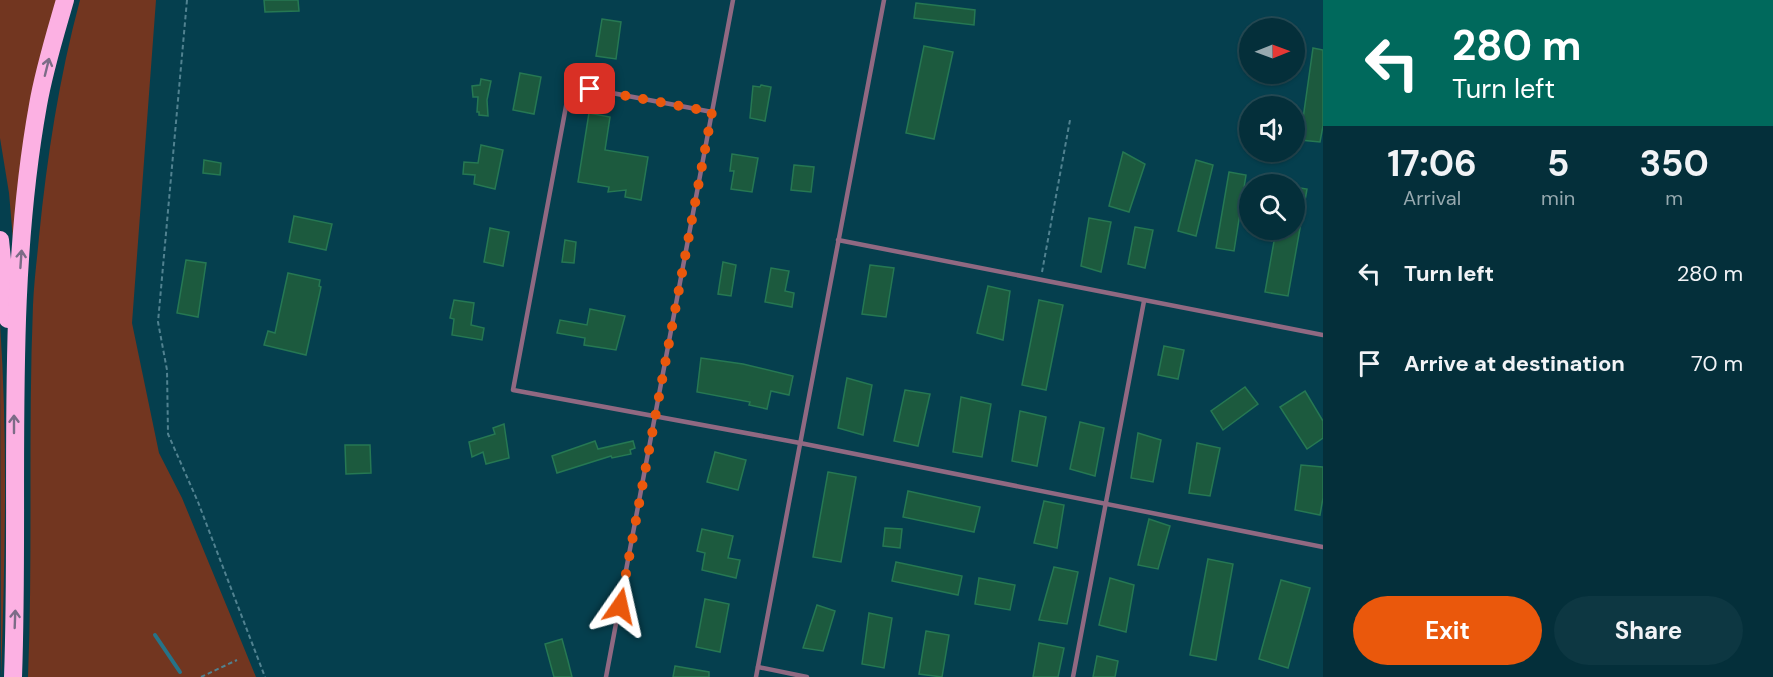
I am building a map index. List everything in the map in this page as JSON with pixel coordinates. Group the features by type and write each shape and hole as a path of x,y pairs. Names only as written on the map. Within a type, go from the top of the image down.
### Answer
{"highway":[{"path":"13,677 16,596 14,381 20,261 38,105 65,0"},
{"path":"0,240 14,381"}],"lane":[{"path":"606,677 733,0"},
{"path":"756,677 884,0"},
{"path":"712,112 570,85 513,390 800,443 1323,547"},
{"path":"838,240 1323,335"},
{"path":"1073,677 1144,301"},
{"path":"758,667 807,677"}],"path":[{"path":"187,0 158,322 167,370 168,434 198,502 265,677"},
{"path":"1041,281 1070,120"},
{"path":"201,677 237,660"}],"shaded area":[{"path":"0,0 57,0 14,251 9,193 0,138"},
{"path":"80,0 156,0 132,323 159,453 182,498 256,677 28,677 34,288 50,147 66,59"},
{"path":"0,324 5,456 1,677"}],"building":[{"path":"264,0 298,0 299,11 265,12"},
{"path":"916,3 975,10 974,25 914,18"},
{"path":"602,19 621,22 616,59 596,56"},
{"path":"924,46 953,52 934,139 906,133"},
{"path":"1313,48 1323,50 1323,126 1320,142 1305,140 1305,105"},
{"path":"520,73 541,77 534,114 513,110"},
{"path":"481,79 491,81 487,100 488,116 479,115 477,112 478,97 473,97 472,86 480,85"},
{"path":"761,85 771,87 765,121 750,118 753,86 760,87"},
{"path":"589,113 610,117 605,150 648,157 641,200 625,197 626,190 608,192 609,187 578,182"},
{"path":"481,145 503,150 495,189 474,184 475,175 463,174 464,162 478,163"},
{"path":"1123,152 1145,164 1129,212 1109,206"},
{"path":"732,154 758,158 752,192 731,189 734,171 730,171"},
{"path":"204,160 221,163 220,175 203,173"},
{"path":"1196,160 1213,165 1196,236 1178,231"},
{"path":"794,165 814,167 811,192 791,190"},
{"path":"1229,172 1240,174 1239,219 1234,251 1216,248"},
{"path":"294,216 332,224 326,250 289,242"},
{"path":"1089,218 1111,222 1101,272 1081,266"},
{"path":"1135,227 1153,230 1145,268 1128,264"},
{"path":"490,228 509,232 503,266 484,262"},
{"path":"565,240 576,242 574,263 562,262"},
{"path":"1274,240 1298,240 1288,296 1265,292"},
{"path":"186,260 206,263 198,317 177,313"},
{"path":"723,262 736,265 731,296 718,294"},
{"path":"870,265 894,268 886,317 862,314"},
{"path":"771,268 789,271 785,291 794,293 792,307 765,302"},
{"path":"288,273 320,280 319,286 321,287 306,355 264,345 268,331 275,333"},
{"path":"988,286 1010,291 1003,340 977,333"},
{"path":"454,300 474,303 471,325 484,328 482,340 452,335 454,319 450,318"},
{"path":"1039,300 1063,305 1046,390 1022,385"},
{"path":"590,309 625,316 616,350 584,345 585,338 557,333 560,320 587,325"},
{"path":"1164,346 1184,350 1178,379 1158,375"},
{"path":"701,358 743,364 793,376 789,395 771,391 767,409 749,405 750,402 697,392"},
{"path":"847,378 872,385 863,435 838,428"},
{"path":"1245,387 1258,404 1223,430 1211,411"},
{"path":"905,390 930,394 918,446 894,441"},
{"path":"1305,391 1323,421 1323,438 1307,449 1280,407"},
{"path":"961,397 991,404 982,457 953,452"},
{"path":"1020,411 1046,417 1037,466 1012,461"},
{"path":"1080,422 1104,428 1095,476 1070,469"},
{"path":"504,424 509,458 486,464 483,452 472,457 469,442 495,434 493,428"},
{"path":"1138,433 1161,440 1153,482 1131,478"},
{"path":"595,441 598,449 633,441 635,448 630,450 631,454 612,458 611,456 557,473 552,456"},
{"path":"1197,443 1220,448 1210,496 1189,493"},
{"path":"345,445 370,445 371,473 346,474"},
{"path":"715,452 746,460 738,490 707,482"},
{"path":"1301,465 1323,467 1323,498 1320,515 1295,510"},
{"path":"828,472 856,477 841,562 813,557"},
{"path":"908,491 980,507 974,532 903,517"},
{"path":"1044,501 1064,505 1057,548 1034,543"},
{"path":"1149,519 1170,526 1158,569 1138,565"},
{"path":"885,528 902,529 900,548 883,546"},
{"path":"702,529 733,536 728,558 740,560 736,578 702,570 705,553 697,551"},
{"path":"1208,559 1233,564 1216,660 1190,655"},
{"path":"896,562 962,576 958,595 892,581"},
{"path":"1054,567 1078,572 1067,624 1039,620"},
{"path":"979,578 1015,585 1010,610 975,604"},
{"path":"1110,578 1134,585 1126,632 1099,625"},
{"path":"1281,580 1310,588 1288,668 1259,659"},
{"path":"705,599 729,604 720,652 696,647"},
{"path":"817,605 835,611 823,651 803,648"},
{"path":"869,613 892,618 884,668 862,664"},
{"path":"926,631 949,635 942,677 919,674"},
{"path":"562,639 572,677 554,677 545,644"},
{"path":"1039,643 1064,648 1058,677 1033,677"},
{"path":"1097,656 1118,661 1115,677 1093,677"},
{"path":"675,666 709,672 709,677 673,677"}],"waterway":[{"path":"155,635 180,672"}],"route":[{"path":"590,89 712,112 620,606"}]}
